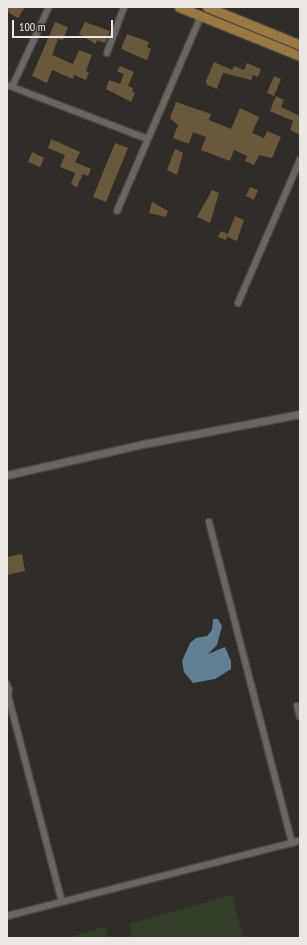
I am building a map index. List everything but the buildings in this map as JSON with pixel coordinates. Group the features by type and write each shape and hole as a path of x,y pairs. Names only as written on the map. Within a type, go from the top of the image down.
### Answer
{"main road":[{"path":"179,7 300,56"},
{"path":"207,7 300,45"}],"street":[{"path":"49,7 9,86 148,140"},
{"path":"107,53 124,7"},
{"path":"117,210 201,16"},
{"path":"238,303 300,160"},
{"path":"7,476 143,444 300,414"},
{"path":"209,522 292,843"},
{"path":"7,684 9,690 8,695 62,902"},
{"path":"297,706 300,717"},
{"path":"7,916 300,841"}],"green space":[{"path":"232,895 243,938 133,938 129,924"},
{"path":"105,927 108,938 66,938"}],"water":[{"path":"213,619 218,619 222,626 217,645 208,654 225,647 231,661 231,669 215,679 193,683 184,672 182,661 190,643 196,638 207,636 212,630"}]}
